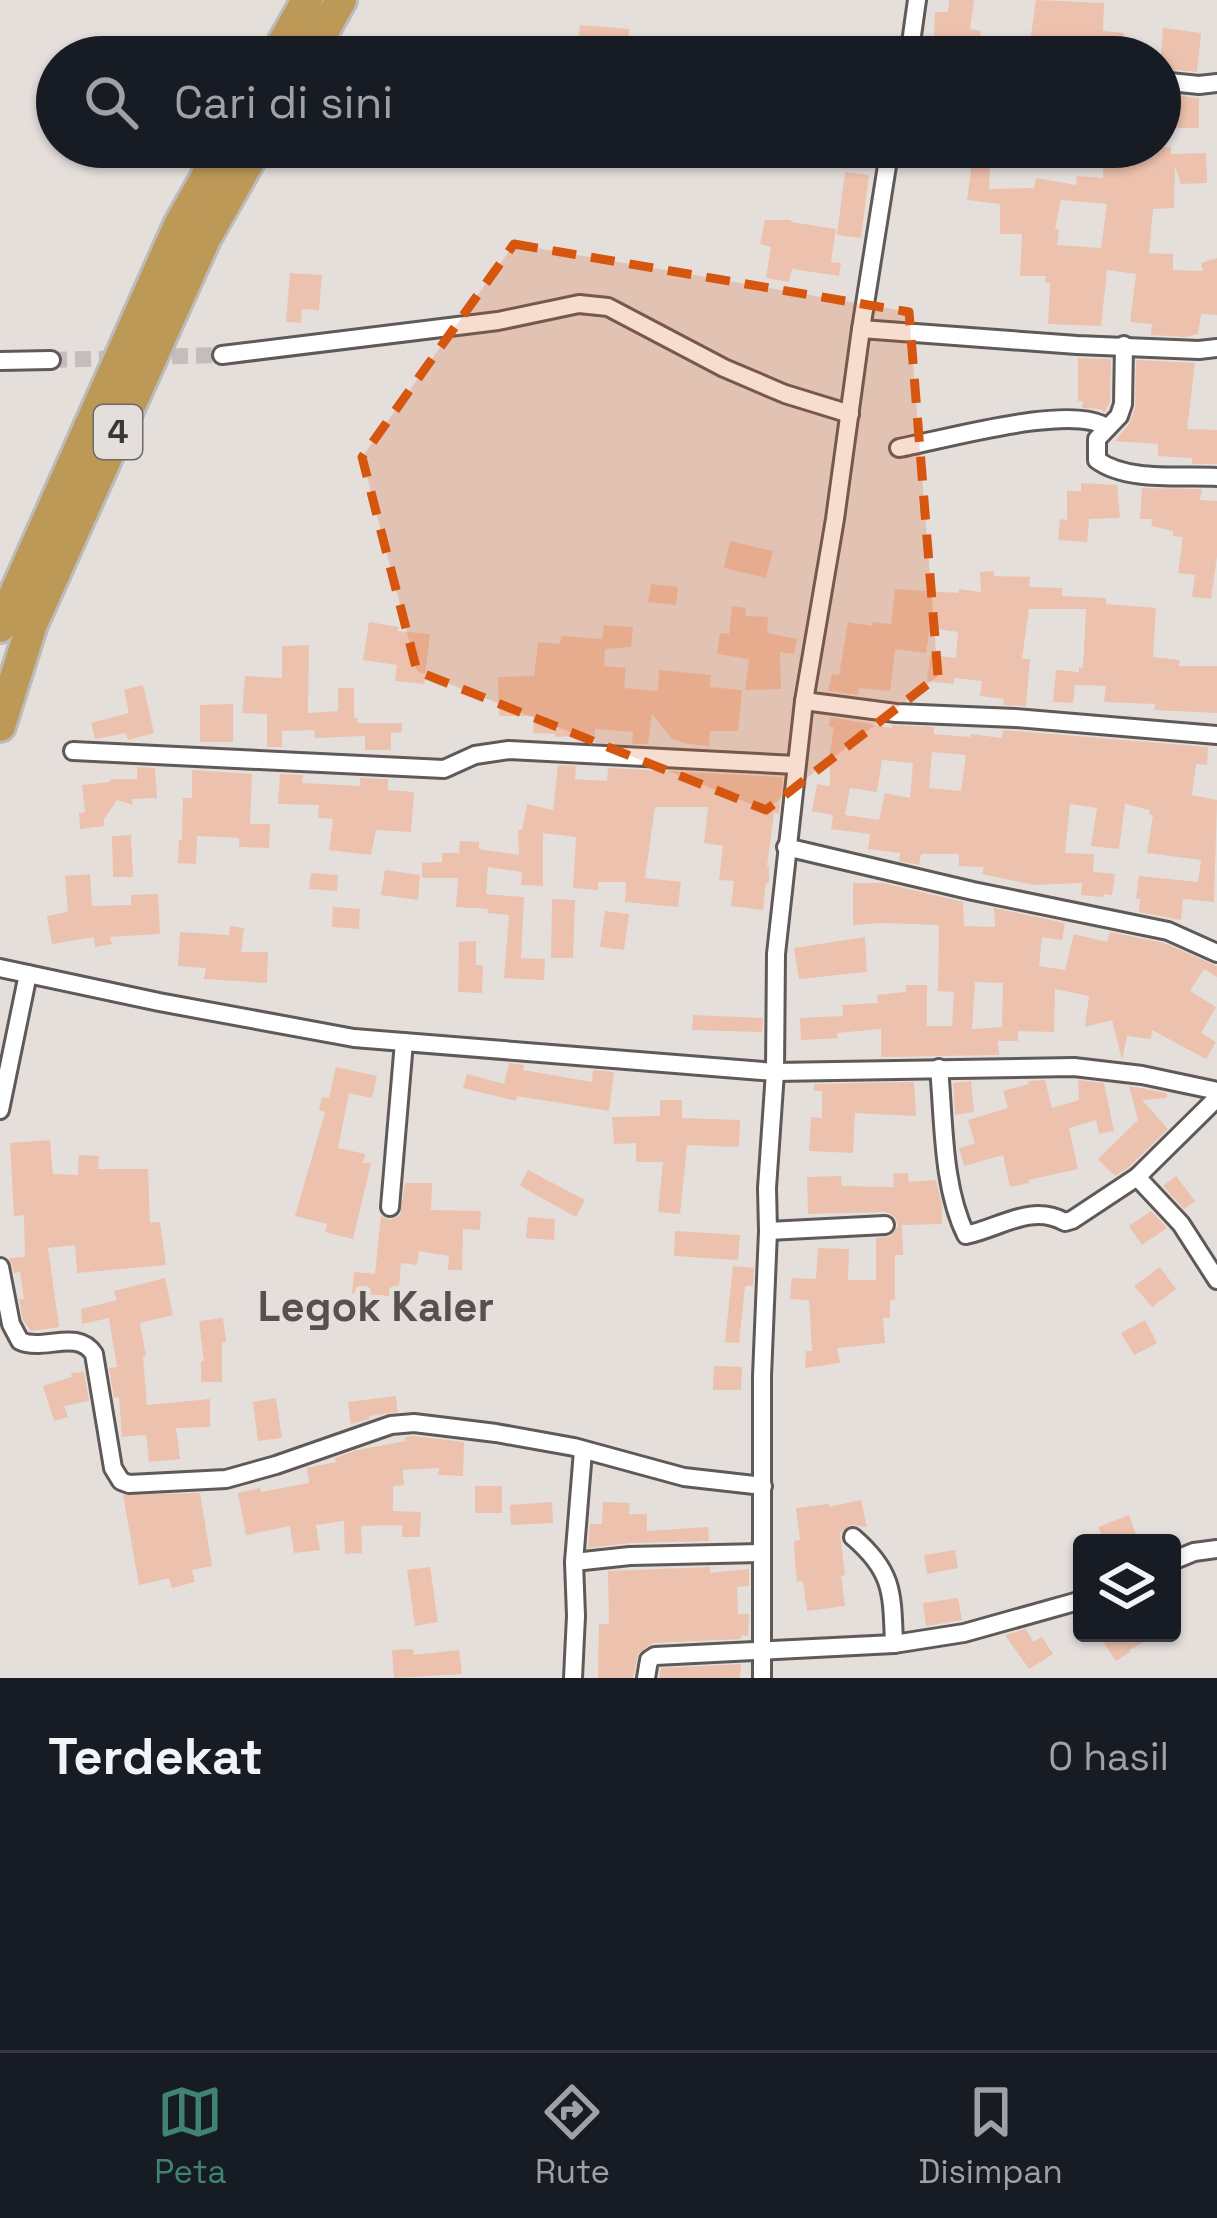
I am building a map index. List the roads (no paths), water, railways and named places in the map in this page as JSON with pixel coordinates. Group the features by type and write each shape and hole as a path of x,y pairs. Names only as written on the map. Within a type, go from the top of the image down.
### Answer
{"highway":[{"path":"287,36 307,0"},
{"path":"321,36 341,0"},
{"name":"4","path":"0,627 179,225 212,168"},
{"name":"4","path":"0,727 32,624 205,239 245,168"}],"street":[{"path":"912,36 917,0"},
{"path":"1181,83 1217,83"},
{"path":"761,1678 762,1376 776,954 805,701 887,168"},
{"path":"222,355 498,321 590,303 608,307 765,386 850,414"},
{"path":"861,329 1078,345 1217,348"},
{"path":"1124,345 1123,404 1115,424 1097,439 1096,460 1135,473 1217,477"},
{"path":"0,361 51,360"},
{"path":"899,448 1047,420 1091,420 1107,428"},
{"path":"805,701 896,713 1217,735"},
{"path":"73,751 444,769 475,755 509,749 796,765"},
{"path":"786,847 1168,931 1217,952"},
{"path":"0,968 354,1038 775,1072 939,1068 1075,1067 1142,1075 1216,1094 1137,1177 1072,1220 1032,1215 966,1235 949,1171 939,1068"},
{"path":"0,1111 28,974"},
{"path":"390,1208 404,1042"},
{"path":"1137,1177 1180,1224 1217,1280"},
{"path":"768,1231 885,1226"},
{"path":"0,1267 11,1324 20,1341 32,1346 75,1341 90,1347 113,1468 129,1484 226,1479 391,1425 414,1423 496,1432 684,1477 763,1486"},
{"path":"573,1678 574,1562 584,1450"},
{"path":"853,1538 884,1569 894,1645"},
{"path":"1181,1557 1217,1549"},
{"path":"574,1562 761,1553"},
{"path":"646,1678 655,1656 894,1645 964,1633 1073,1603"}],"tunnel":[{"path":"148,357 222,355"},
{"path":"51,360 122,358"}],"district":[{"name":"Legok Kaler","path":"376,1306"}]}
